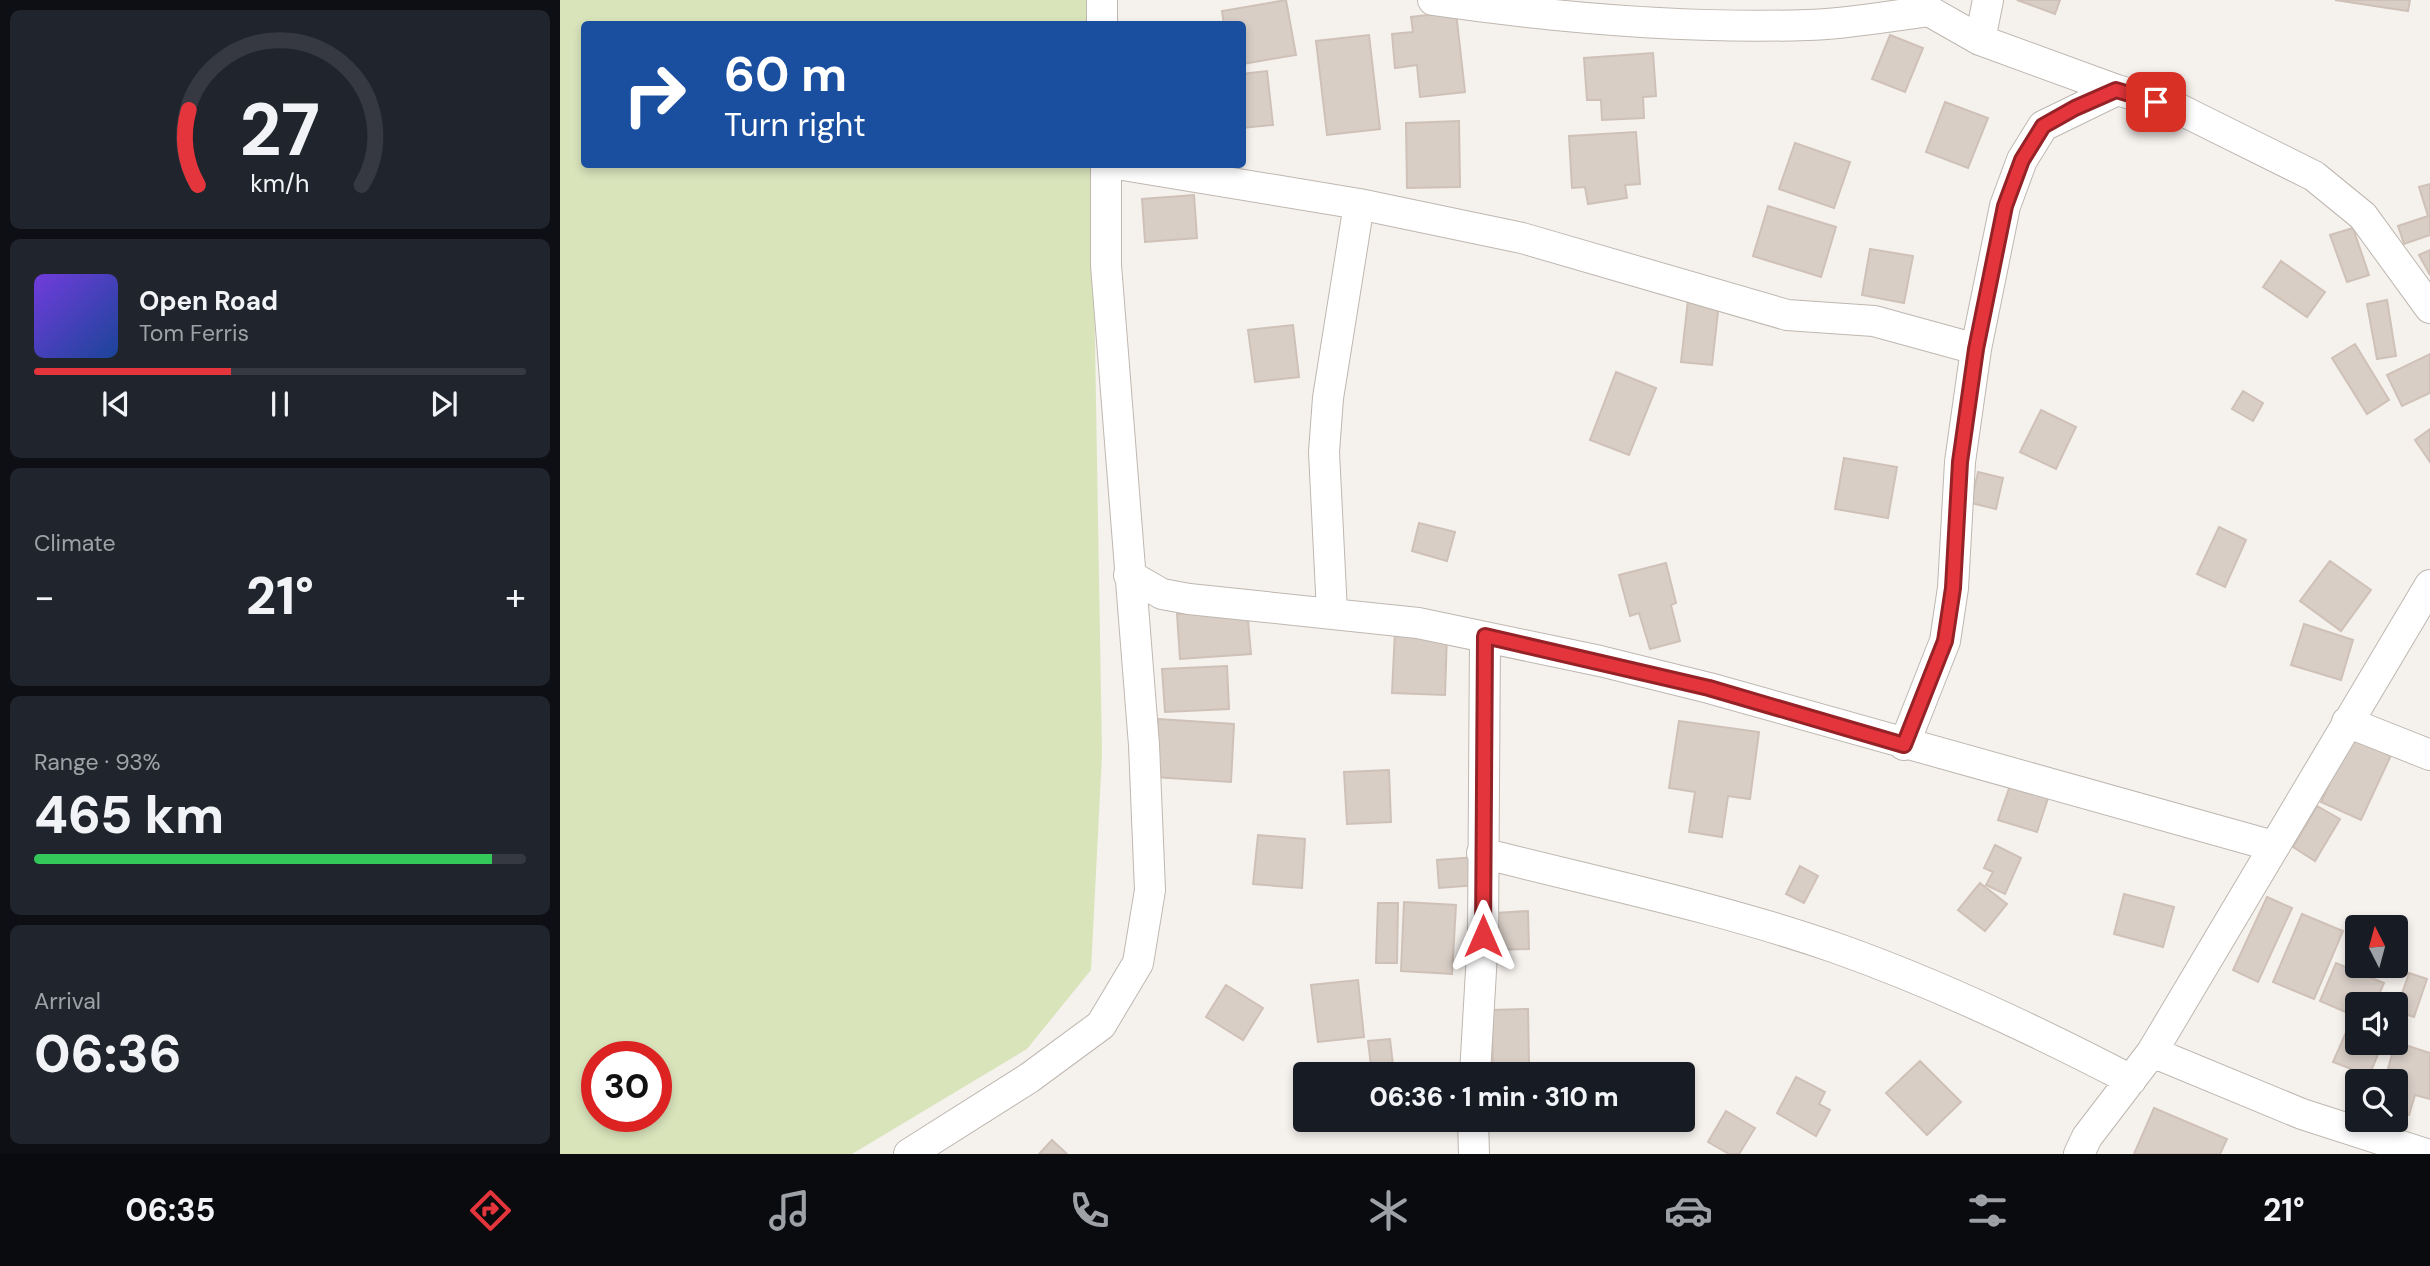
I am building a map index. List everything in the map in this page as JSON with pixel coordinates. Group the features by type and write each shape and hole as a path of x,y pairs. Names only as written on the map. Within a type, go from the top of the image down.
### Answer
{"street":[{"path":"1102,0 1102,21"},
{"path":"1433,0 1683,25 1810,25 1923,5 1980,40 2116,90 2175,107 2314,176 2363,216 2430,308"},
{"path":"1980,40 1988,0"},
{"path":"1904,745 1945,641 1954,576 1960,462 1976,349 2005,206 2022,160 2043,126 2116,90"},
{"path":"909,1154 1029,1078 1101,1025 1138,963 1150,890 1144,745 1106,265 1106,168"},
{"path":"1141,168 1359,204 1522,238 1787,315 1874,321 1976,349"},
{"path":"1332,612 1324,452 1328,398 1359,204"},
{"path":"1129,575 1162,594 1418,623 1709,688 1904,745 2273,846"},
{"path":"2078,1154 2152,1052 2430,585"},
{"path":"1476,1062 1483,936 1485,636"},
{"path":"2347,722 2430,755"},
{"path":"1482,853 1716,913 1835,948 2035,1030 2131,1080"},
{"path":"2152,1052 2302,1114 2426,1154"},
{"path":"1473,1132 1474,1154"}],"green space":[{"path":"560,0 1089,0 1089,21 581,21 581,168 1092,168 1102,755 1091,970 1027,1049 852,1154 560,1154"}],"building":[{"path":"1286,0 1296,55 1246,63 1246,21 1224,21 1222,11"},
{"path":"2017,0 2060,0 2055,14"},
{"path":"2335,0 2410,0 2408,11"},
{"path":"1456,12 1465,92 1420,97 1417,65 1395,68 1392,34 1413,32 1411,17"},
{"path":"1369,35 1380,129 1327,135 1316,41"},
{"path":"1890,35 1923,48 1905,92 1872,79"},
{"path":"1653,53 1656,96 1643,97 1644,118 1602,120 1601,100 1587,100 1584,58"},
{"path":"1267,71 1273,125 1246,128 1246,74"},
{"path":"1945,102 1988,118 1968,168 1926,152"},
{"path":"1459,121 1460,187 1407,188 1406,123"},
{"path":"1636,132 1640,184 1625,185 1627,198 1588,204 1585,187 1572,188 1569,136"},
{"path":"1795,143 1850,162 1834,208 1779,189"},
{"path":"2430,184 2430,235 2404,244 2398,226 2428,216 2419,187"},
{"path":"1194,195 1197,238 1145,242 1142,199"},
{"path":"1768,206 1836,227 1821,277 1753,256"},
{"path":"2353,228 2369,275 2347,282 2330,235"},
{"path":"1870,249 1913,256 1904,303 1862,295"},
{"path":"2430,250 2430,275 2419,255"},
{"path":"2281,261 2325,292 2307,317 2263,287"},
{"path":"1688,300 1719,303 1712,365 1681,362"},
{"path":"2387,300 2396,356 2377,359 2367,304"},
{"path":"1293,325 1299,377 1255,382 1248,330"},
{"path":"2355,344 2389,400 2367,414 2332,358"},
{"path":"2430,354 2430,393 2402,406 2387,375"},
{"path":"1616,372 1656,388 1629,455 1590,440"},
{"path":"2243,391 2263,403 2253,421 2232,409"},
{"path":"2041,410 2076,427 2056,469 2020,452"},
{"path":"2430,429 2430,462 2415,440"},
{"path":"1844,458 1897,467 1888,518 1835,509"},
{"path":"1978,472 2003,478 1996,509 1971,503"},
{"path":"1419,523 1455,532 1447,561 1412,551"},
{"path":"2219,527 2246,540 2225,587 2197,574"},
{"path":"2330,561 2371,590 2341,631 2300,601"},
{"path":"1666,563 1676,603 1671,605 1680,641 1650,649 1639,613 1630,616 1619,575"},
{"path":"1247,609 1251,654 1180,659 1177,614"},
{"path":"2304,624 2353,640 2341,680 2291,665"},
{"path":"1395,631 1447,633 1445,695 1392,693"},
{"path":"1227,666 1229,709 1165,712 1162,669"},
{"path":"1158,719 1234,724 1231,782 1154,777"},
{"path":"1679,721 1759,732 1750,799 1728,796 1722,837 1689,832 1695,792 1669,788"},
{"path":"2353,734 2392,753 2361,820 2321,802"},
{"path":"1389,770 1391,822 1347,824 1344,772"},
{"path":"2012,780 2050,792 2037,832 1998,820"},
{"path":"2317,806 2340,819 2315,861 2293,847"},
{"path":"1258,835 1305,839 1302,888 1253,884"},
{"path":"1995,845 2021,858 2005,894 1986,885 1993,872 1984,868"},
{"path":"1475,857 1477,885 1439,888 1437,860"},
{"path":"1800,866 1818,876 1804,903 1786,894"},
{"path":"1980,883 2007,904 1985,931 1958,910"},
{"path":"2124,894 2174,907 2163,947 2114,934"},
{"path":"2267,897 2292,908 2258,982 2233,970"},
{"path":"1404,902 1456,905 1452,974 1401,971"},
{"path":"1378,903 1398,903 1397,963 1376,963"},
{"path":"1528,911 1529,949 1497,950 1496,913"},
{"path":"2302,914 2343,931 2314,999 2273,982"},
{"path":"2336,963 2345,967 2345,978 2372,978 2384,983 2380,992 2345,992 2345,1012 2320,1001"},
{"path":"2409,973 2427,979 2414,1017 2408,1015 2408,992 2402,992"},
{"path":"1358,980 1364,1037 1318,1042 1311,985"},
{"path":"1226,985 1263,1008 1243,1040 1206,1017"},
{"path":"1528,1009 1529,1062 1493,1062 1492,1010"},
{"path":"2345,1035 2345,1055 2378,1055 2372,1069 2351,1069 2333,1062"},
{"path":"1390,1039 1393,1062 1371,1062 1368,1041"},
{"path":"2408,1046 2430,1053 2430,1099 2415,1095 2408,1115 2408,1069 2388,1068 2392,1055 2408,1055"},
{"path":"1920,1061 1961,1102 1927,1135 1886,1093"},
{"path":"1796,1077 1825,1092 1819,1104 1830,1110 1816,1136 1777,1113"},
{"path":"2154,1108 2227,1139 2220,1154 2134,1154"},
{"path":"1726,1111 1755,1128 1739,1154 1729,1154 1708,1142"},
{"path":"1052,1140 1067,1154 1039,1154"}],"route":[{"path":"1483,936 1485,636 1709,688 1904,745 1945,641 1953,588 1960,462 1976,349 2005,206 2022,160 2043,126 2116,90 2156,102"}]}
